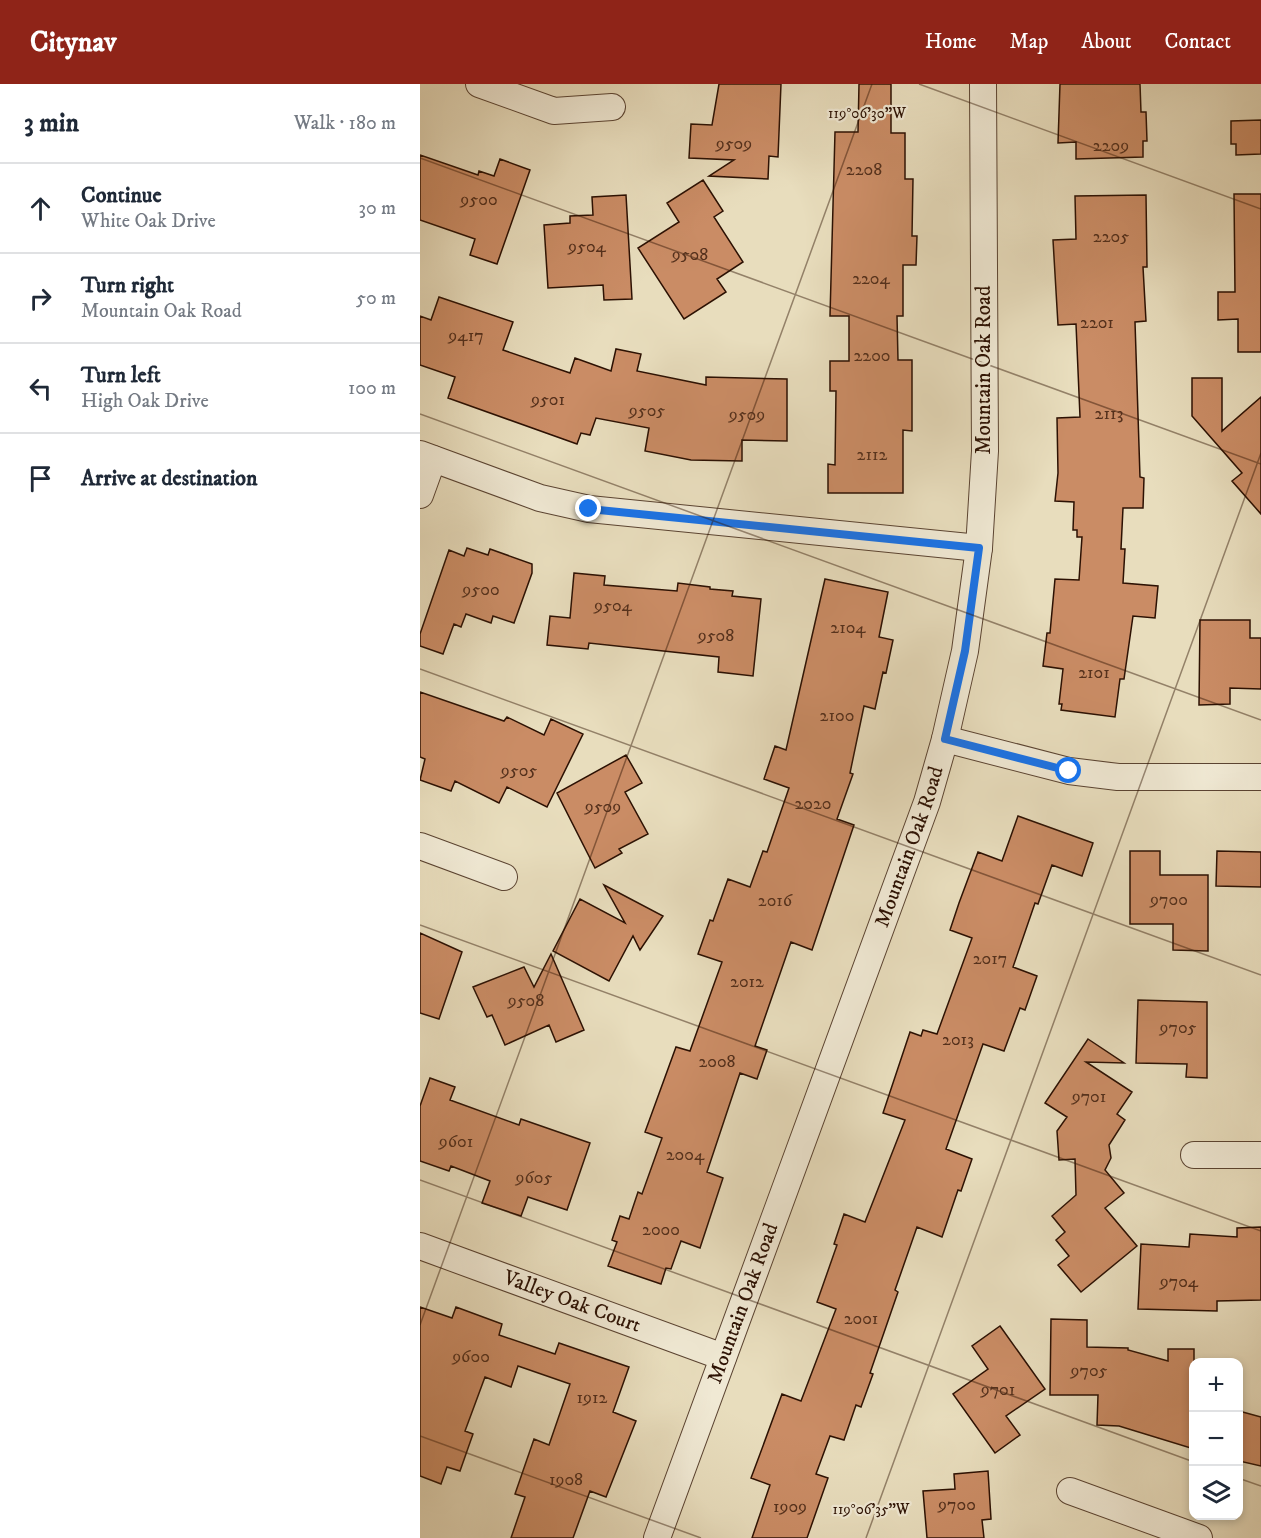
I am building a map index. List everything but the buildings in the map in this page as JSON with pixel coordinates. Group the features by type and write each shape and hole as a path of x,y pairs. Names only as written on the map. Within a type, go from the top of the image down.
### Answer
{"street":[{"path":"479,84 554,111 612,107"},
{"name":"Mountain Oak Road","path":"657,1538 927,802 945,739 965,651 979,548 985,450 983,84"},
{"path":"420,495 427,457 540,498 589,509 979,548"},
{"path":"945,739 1079,772 1118,777 1261,777"},
{"path":"420,846 504,877"},
{"path":"1194,1155 1261,1155"},
{"name":"Valley Oak Court","path":"420,1246 723,1357"},
{"path":"1070,1491 1199,1538"}],"route":[{"path":"589,509 630,515 979,548 965,651 945,739 1069,771"}]}
